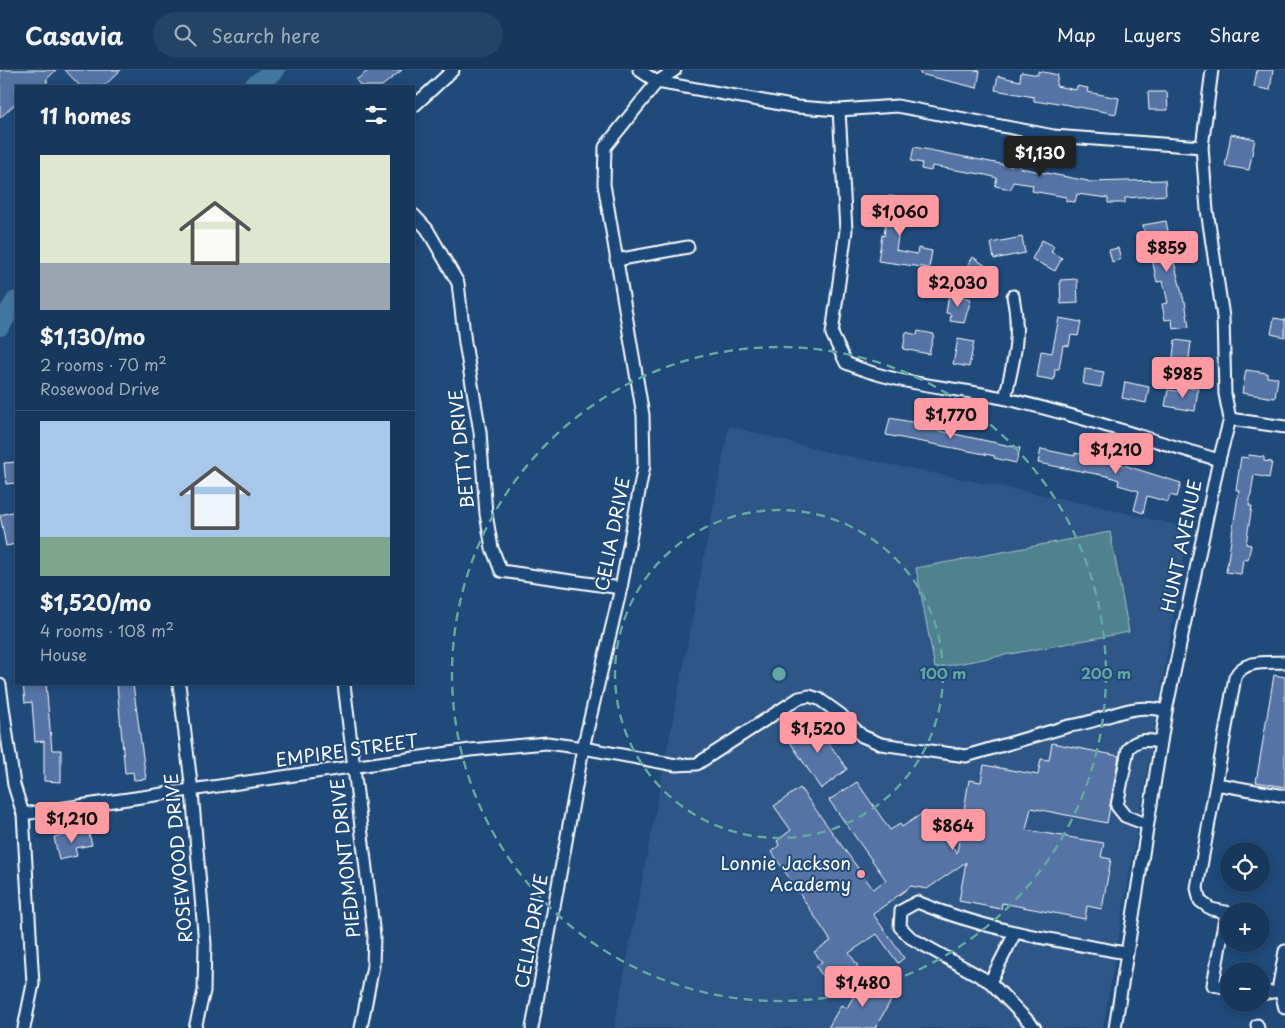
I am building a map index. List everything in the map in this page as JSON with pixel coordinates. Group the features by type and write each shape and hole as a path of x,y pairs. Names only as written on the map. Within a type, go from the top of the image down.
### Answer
{"street":[{"path":"415,105 453,70"},
{"path":"639,70 657,82 797,107 839,110 898,106 1054,136 1202,147"},
{"name":"CELIA DRIVE","path":"532,1028 583,748 621,588 644,465 643,416 604,184 605,147 657,82 675,70"},
{"name":"HUNT AVENUE","path":"1115,1028 1160,742 1219,460 1230,420 1225,394 1223,317 1207,210 1202,147 1212,70"},
{"path":"839,110 846,230 832,334 846,363 864,371 915,384 955,388 1005,398 1219,460"},
{"name":"BETTY DRIVE","path":"415,216 427,229 458,283 465,343 480,432 486,514 492,548 501,571 621,588"},
{"path":"616,260 688,247"},
{"path":"1005,398 1016,352 1018,319 1013,296"},
{"path":"1230,420 1285,427"},
{"path":"1220,986 1213,985 1226,912 1211,909 1200,901 1198,888 1235,677 1239,668 1247,664 1285,662"},
{"path":"0,685 14,785 23,814 33,984 24,1028"},
{"name":"ROSEWOOD DRIVE","path":"179,685 192,791 205,944 204,990 195,1028"},
{"name":"PIEDMONT DRIVE","path":"344,685 374,936 373,966 361,1028"},
{"name":"EMPIRE STREET","path":"23,814 480,749 547,744 583,748 676,765 697,764 798,698 809,696 820,700 840,714 862,736 881,744 966,756 1069,726 1082,725 1120,712 1149,706 1166,711"},
{"path":"1146,824 1125,816 1117,806 1128,749 1133,743 1143,740 1160,742"},
{"path":"1216,784 1285,796"},
{"path":"1035,1028 990,982 911,938 900,927 901,911 917,902 947,915 1015,933 1126,953"},
{"path":"990,982 1015,933"},
{"path":"1285,951 1279,985 1283,990 1285,1008"},
{"path":"1270,992 1283,990"}],"shaded area":[{"path":"729,426 823,451 1088,504 1189,528 1103,1028 614,1028"}],"green space":[{"path":"1110,532 1129,632 935,668 916,568"}],"building":[{"path":"0,70 56,70 46,80 48,81 44,85 15,85 15,104 0,118"},
{"path":"65,70 121,70 105,85 79,85"},
{"path":"369,70 402,70 383,85 360,85 356,80"},
{"path":"920,70 980,71 977,88 920,74"},
{"path":"1257,70 1273,70 1270,90 1254,87"},
{"path":"1038,71 1058,75 1056,86 1076,90 1077,86 1088,88 1087,92 1119,98 1116,114 1047,101 1047,103 1034,101 1034,97 995,90 998,76 1020,81 1021,72 1038,75"},
{"path":"1148,92 1167,92 1168,110 1149,110"},
{"path":"1231,134 1255,139 1249,170 1225,166"},
{"path":"914,147 1011,166 1012,156 1022,158 1020,168 1088,182 1165,180 1166,195 1125,198 1125,203 1108,203 1108,198 1077,194 1075,202 1066,201 1066,197 1032,191 1033,185 1013,182 1011,189 995,186 997,178 986,175 932,166 931,171 921,169 922,163 911,161"},
{"path":"889,196 904,198 902,207 915,209 913,225 900,224 896,250 917,254 918,248 932,251 929,268 878,261 882,235 884,236"},
{"path":"1166,221 1174,262 1185,301 1189,327 1173,329 1172,319 1165,320 1162,304 1168,303 1163,281 1157,282 1148,241 1146,242 1143,225"},
{"path":"1022,237 1025,253 994,259 991,243"},
{"path":"1042,240 1054,246 1051,252 1062,258 1055,271 1032,259"},
{"path":"1118,248 1121,259 1112,262 1109,250"},
{"path":"973,257 986,266 971,288 958,280"},
{"path":"1077,279 1078,303 1061,304 1060,280"},
{"path":"949,295 971,299 964,323 950,321 951,314 946,313"},
{"path":"1059,318 1081,322 1078,336 1071,335 1069,346 1063,345 1059,369 1055,369 1054,380 1037,377 1041,351 1052,353"},
{"path":"1274,318 1285,320 1285,337 1271,334"},
{"path":"918,331 934,334 929,354 903,349 906,332 917,335"},
{"path":"958,339 974,342 969,367 953,364"},
{"path":"1175,340 1191,342 1188,366 1172,364"},
{"path":"1085,369 1104,372 1101,387 1083,384"},
{"path":"1246,370 1267,373 1267,377 1278,378 1275,398 1242,393"},
{"path":"1125,382 1149,387 1146,403 1122,398"},
{"path":"1184,387 1198,389 1195,411 1165,406 1168,390 1184,392"},
{"path":"890,418 917,423 917,426 1020,448 1016,463 994,458 995,456 886,435"},
{"path":"1041,449 1075,456 1075,453 1101,458 1181,483 1177,497 1170,495 1168,502 1147,496 1143,513 1134,510 1139,491 1118,485 1119,480 1107,476 1038,463"},
{"path":"1249,455 1264,457 1264,461 1272,462 1269,478 1254,475 1249,506 1252,506 1246,544 1251,545 1248,560 1243,559 1241,574 1226,572 1239,490 1236,490 1241,457 1248,458"},
{"path":"15,462 15,483 6,484 4,463"},
{"path":"15,511 15,544 6,546 0,515"},
{"path":"1274,675 1285,677 1285,787 1256,782"},
{"path":"23,685 46,685 52,750 61,750 61,782 44,781 44,741 35,742 32,702 25,703"},
{"path":"117,685 133,685 146,779 134,780 133,772 125,773"},
{"path":"812,719 847,769 821,789 790,742 800,735 797,730"},
{"path":"1052,743 1119,756 1107,823 1031,808 1026,830 1104,843 1101,857 1111,859 1102,909 1087,906 1085,919 1002,903 1001,909 959,901 966,862 927,889 911,886 873,914 904,958 898,963 877,934 849,953 858,966 828,985 816,966 822,962 814,952 831,941 772,852 779,845 777,841 791,830 774,806 800,788 873,889 886,880 829,800 857,782 890,830 900,824 902,827 926,811 957,853 969,780 981,782 984,765 1038,775 1041,759 1049,760"},
{"path":"88,830 92,845 75,848 77,856 59,860 54,837"},
{"path":"863,980 881,988 893,997 875,1028 828,1028 841,1005 847,1008"}],"waterway":[{"path":"255,85 275,70"},
{"path":"0,326 15,303"}],"place":[{"name":"Lonnie Jackson Academy","path":"861,874"}]}
